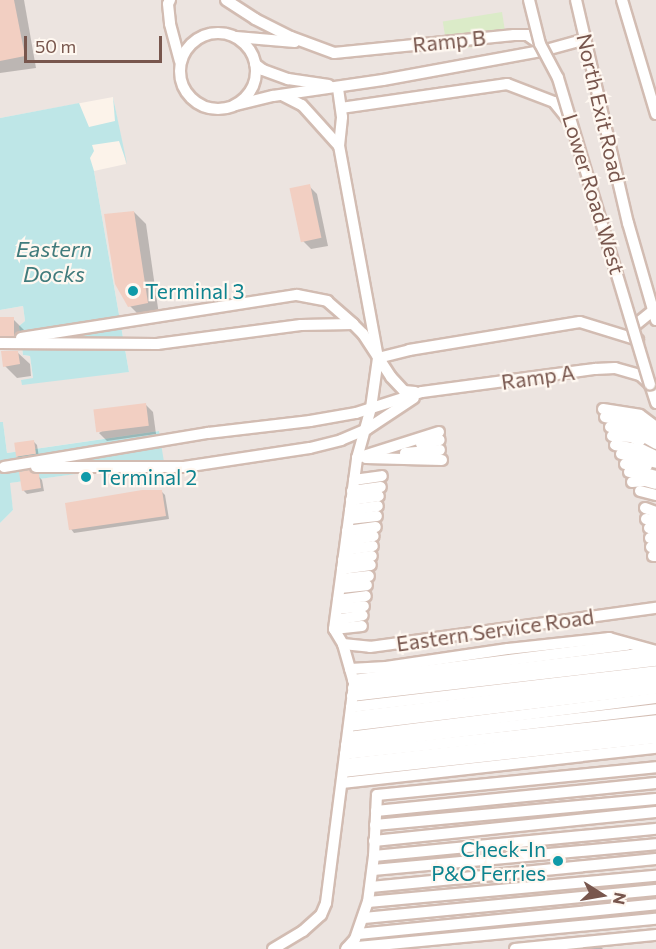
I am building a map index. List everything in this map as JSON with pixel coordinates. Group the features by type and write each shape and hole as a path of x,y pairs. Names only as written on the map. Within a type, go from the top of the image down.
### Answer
{"lane":[{"path":"170,0 168,4 170,24 180,61 181,80 189,97 212,110 586,39"},
{"path":"226,0 304,43"},
{"path":"532,0 543,47 558,78 653,385 656,403"},
{"name":"North Exit Road","path":"576,0 628,223 655,313"},
{"path":"622,0 656,114"},
{"path":"180,61 192,43 201,37 223,33 236,37 304,43"},
{"name":"Ramp B","path":"304,43 334,52 527,35 543,47"},
{"path":"236,37 251,53 255,64 252,88 236,105"},
{"name":"Lower Road West","path":"543,47 577,130 596,209 653,385"},
{"path":"255,64 263,70 288,79 338,87"},
{"path":"341,108 507,84 554,102 577,130"},
{"path":"273,949 312,924 321,915 326,903 348,726 343,644 344,555 357,458 367,429 378,358 339,146 341,108 338,87"},
{"path":"282,95 302,105 339,146"},
{"path":"0,343 297,295 327,301 363,334 391,378 404,391 422,392"},
{"path":"634,326 655,313"},
{"path":"378,358 580,322 638,340"},
{"path":"0,343 157,344 301,325 352,324"},
{"name":"Ramp A","path":"367,429 341,440 310,448 184,467 4,467 208,433 310,421 371,408 422,392 615,368 640,375 653,385"},
{"path":"367,429 422,392"},
{"path":"617,445 640,415 656,427"},
{"path":"617,445 636,423 656,436"},
{"path":"617,445 632,430 656,444"},
{"path":"617,445 631,437 656,449"},
{"path":"357,458 440,445 357,458"},
{"path":"617,445 643,450 656,456"},
{"path":"617,445 656,463"},
{"path":"617,445 639,464 656,469"},
{"path":"617,445 641,472 656,476"},
{"path":"617,445 645,481 656,484"},
{"path":"651,534 656,495"},
{"path":"651,534 656,503"},
{"path":"651,534 656,512"},
{"path":"344,555 372,551"},
{"path":"344,555 372,551"},
{"path":"344,555 372,551"},
{"path":"344,555 372,551"},
{"path":"344,555 372,551"},
{"path":"344,555 372,551"},
{"path":"344,555 372,551"},
{"name":"Eastern Service Road","path":"343,644 380,646 652,610"},
{"path":"348,726 634,645 656,651"},
{"path":"348,726 656,651"},
{"path":"348,726 656,661"},
{"path":"348,726 656,671"},
{"path":"348,726 656,680"},
{"path":"348,726 656,689"},
{"path":"348,726 656,698"},
{"path":"348,726 656,709"},
{"path":"348,726 656,720"},
{"path":"348,726 656,729"},
{"path":"348,726 656,738"},
{"path":"348,726 656,748"},
{"path":"347,949 358,934 371,887 376,795 656,767"},
{"path":"376,811 656,783"},
{"path":"375,825 656,799"},
{"path":"374,841 656,812"},
{"path":"374,856 656,829"},
{"path":"373,870 656,844"},
{"path":"371,887 656,859"},
{"path":"368,902 656,876"},
{"path":"364,918 656,890"},
{"path":"358,934 656,904"},
{"path":"347,949 656,919"},
{"path":"515,949 656,935"}],"shaded area":[{"path":"0,0 656,0 656,949 0,949 0,523 13,510 9,483 163,462 158,431 7,453 3,422 0,422 0,310 23,306 25,321 19,326 23,355 30,356 33,378 129,372 94,171 126,164 113,97 0,118"}],"green space":[{"path":"502,12 507,42 447,51 443,21"}],"water":[{"name":"Eastern Docks","path":"113,97 127,164 119,141 92,145 94,151 90,158 129,372 22,385 21,380 33,378 30,356 23,355 19,326 25,321 23,306 0,310 0,118 79,103 89,127 115,121"},
{"path":"0,422 3,422 7,453 159,431 164,462 10,483 13,510 0,523"}],"building":[{"path":"0,0 14,0 25,56 0,61"},
{"path":"310,184 321,238 301,242 289,188"},
{"name":"Terminal 3","path":"134,211 148,303 128,307 115,284 104,214"},
{"path":"0,317 14,317 14,336 0,336"},
{"path":"1,351 18,351 20,364 3,367"},
{"path":"146,403 149,426 96,432 93,409"},
{"path":"34,440 36,454 16,457 14,443"},
{"path":"29,470 39,474 41,488 22,491 19,472"},
{"path":"142,490 162,490 166,516 69,530 65,503"}],"place":[{"name":"Terminal 3","path":"133,291"},
{"name":"Terminal 2","path":"86,477"},
{"name":"Check-In P&O Ferries","path":"558,861"}]}
